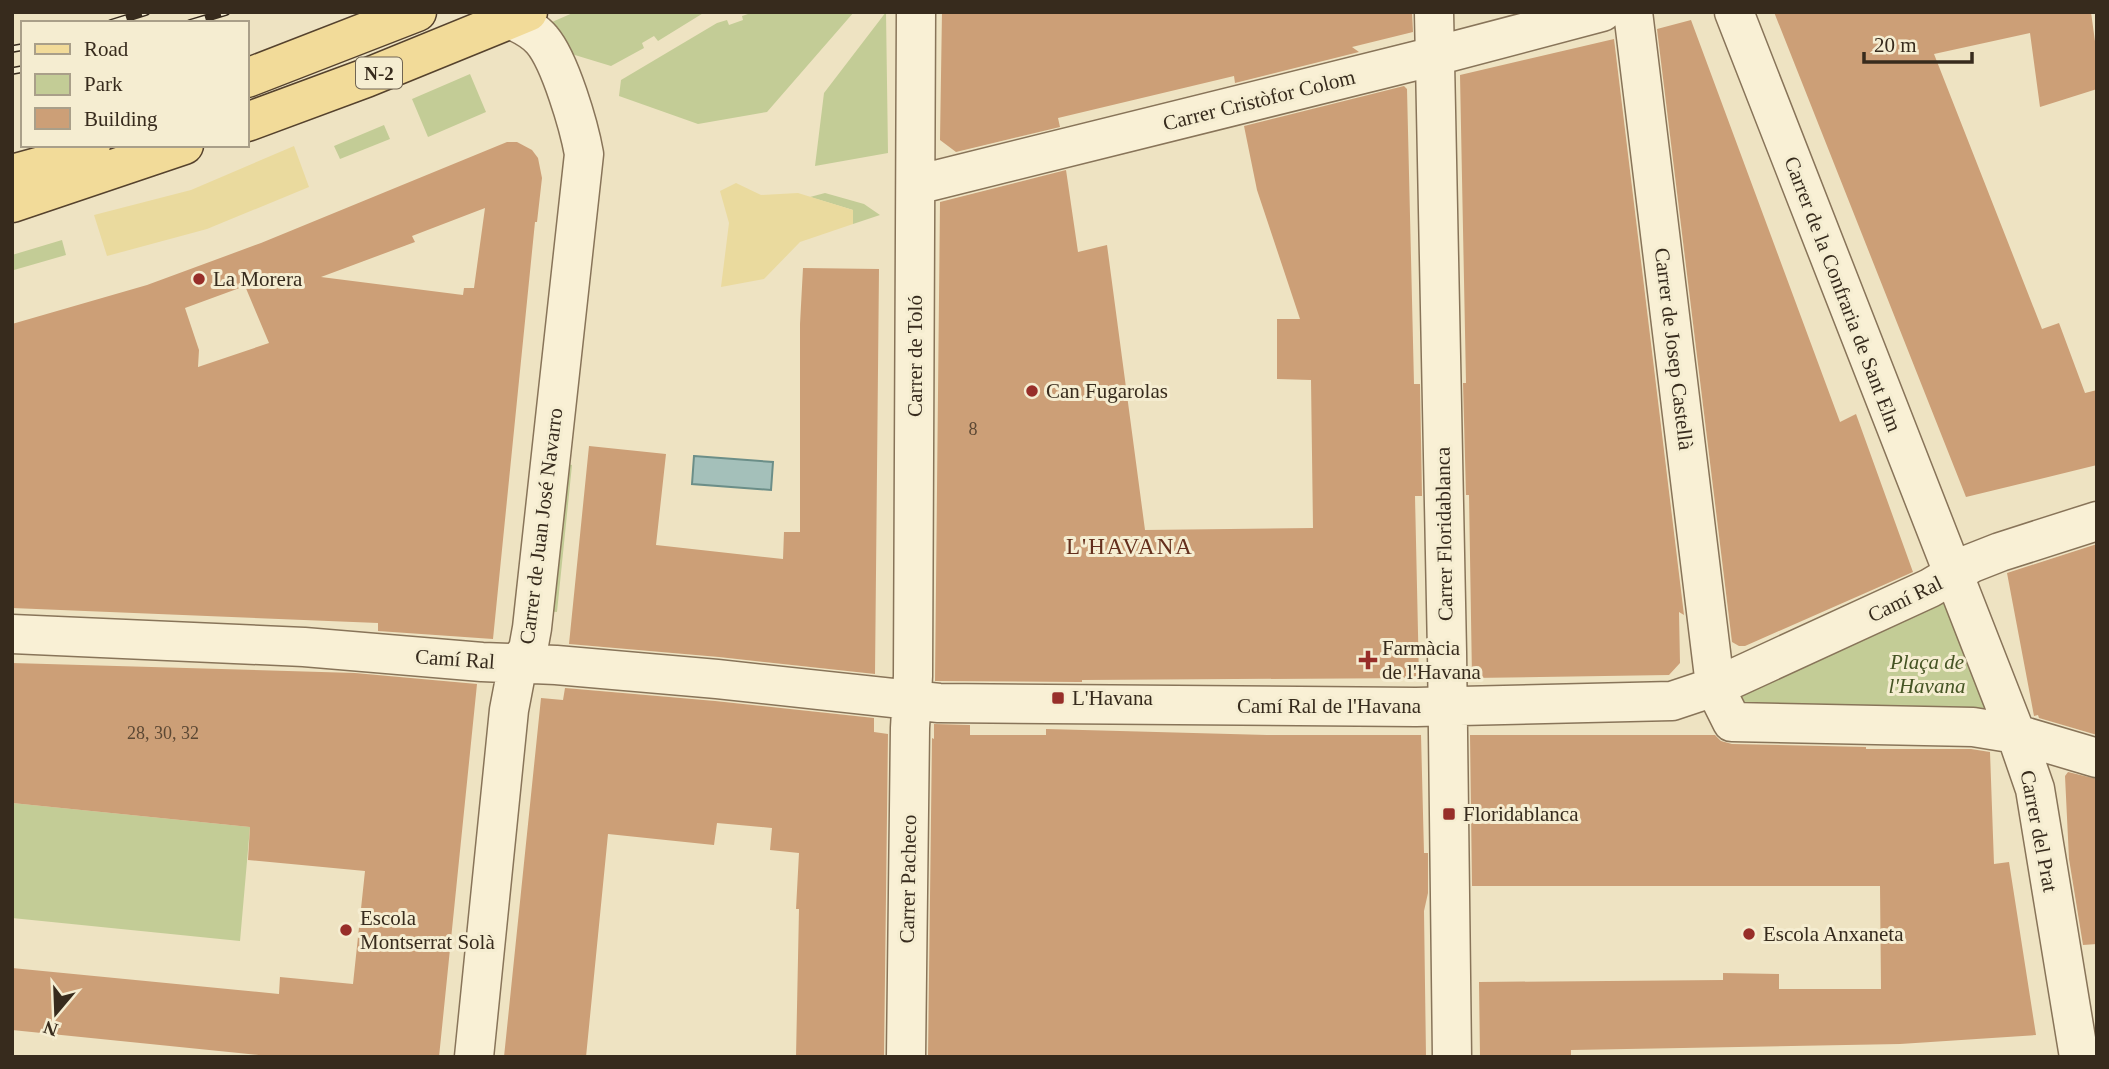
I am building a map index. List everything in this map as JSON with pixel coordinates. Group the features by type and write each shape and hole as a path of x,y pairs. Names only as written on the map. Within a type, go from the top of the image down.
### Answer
{"main road":[{"name":"N-2","path":"248,78 417,12"},
{"name":"N-2","path":"248,122 366,78 519,16"},
{"path":"12,157 43,147"},
{"path":"12,174 74,157 88,147"},
{"path":"12,203 178,147"}],"street":[{"name":"Carrer de Toló","path":"916,12 915,185 926,702"},
{"name":"Carrer Floridablanca","path":"1434,12 1451,1057"},
{"name":"Carrer Cristòfor Colom","path":"915,185 1602,12"},
{"name":"Carrer de Josep Castellà","path":"1633,12 1717,686"},
{"name":"Carrer de la Confraria de Sant Elm","path":"1734,12 1953,575"},
{"name":"Carrer de Juan José Navarro","path":"474,1057 509,710 518,663 528,650 532,628 584,154 579,125 555,62 543,40 519,16"},
{"name":"Camí Ral","path":"1717,686 1930,588 1972,563 2097,521"},
{"name":"Carrer del Prat","path":"1953,575 2035,789 2079,1057"},
{"name":"Camí Ral","path":"12,634 304,647 718,679 926,702"},
{"name":"Camí Ral de l'Havana","path":"926,702 1447,706 1672,701 1717,686"},
{"path":"1717,686 1732,722 1973,727 2016,734 2097,758"},
{"name":"Carrer Pacheco","path":"906,1057 910,728 926,702"}],"green space":[{"path":"575,12 705,12 658,41 654,36 642,43 644,48 611,66 565,52 552,22"},
{"path":"754,12 854,12 767,112 698,124 619,96 621,80 717,23 727,20 729,25"},
{"path":"886,12 888,153 815,166 824,93"},
{"path":"470,74 486,112 428,137 412,99"},
{"path":"384,125 390,139 340,159 334,146"},
{"path":"825,193 864,204 880,215 853,224 853,210 810,197"},
{"path":"62,240 66,255 14,270 12,255"},
{"path":"560,463 572,465 557,612 543,611"},
{"name":"Plaça de l'Havana","path":"1937,601 1946,602 2004,731 1732,722 1719,696"},
{"path":"12,803 250,827 240,941 12,918"}],"sand":[{"path":"294,146 309,187 207,229 107,256 94,215 191,190"},
{"path":"736,183 761,195 798,193 853,210 853,224 800,242 764,279 721,287 729,223 720,191"}],"water":[{"path":"694,456 773,462 771,490 692,484"}],"building":[{"path":"942,12 1412,12 1413,32 1352,47 1359,52 1235,83 1234,76 1058,118 1060,127 956,152 940,140"},
{"path":"1774,12 2091,12 2097,56 2097,89 2040,107 2030,33 1934,54 2042,329 2059,323 2085,393 2097,390 2097,465 1966,497"},
{"path":"1691,20 1840,422 1856,414 1913,572 1745,646 1732,642 1657,29"},
{"path":"1614,39 1684,615 1679,612 1680,663 1669,675 1472,678 1469,495 1466,495 1463,383 1466,383 1460,75"},
{"path":"1404,86 1407,89 1414,384 1420,384 1422,496 1415,496 1419,678 935,681 940,202 1066,170 1078,252 1107,245 1145,530 1313,528 1311,380 1277,379 1277,319 1300,319 1257,190 1244,126"},
{"path":"507,142 517,142 532,150 538,158 542,178 535,222 493,639 378,631 378,623 12,608 12,324 147,285 261,243","holes":["485,208 474,288 464,288 463,295 321,277 415,242 412,236","245,286 269,343 198,367 199,350 185,308"]},
{"path":"803,268 879,269 875,674 569,644 589,446 666,454 656,545 783,559 784,532 800,532 800,324"},
{"path":"2097,544 2097,735 2039,718 2038,715 2034,716 2007,573"},
{"path":"12,663 355,673 477,684 439,1057 278,1057 12,1030 12,968 279,994 280,977 353,984 365,871 248,860 250,827 12,803"},
{"path":"565,688 874,718 874,732 888,734 884,1057 796,1057 799,909 796,909 799,853 770,850 772,828 717,823 714,845 608,834 586,1057 504,1057 541,698 563,700"},
{"path":"934,724 970,725 970,735 1046,735 1046,729 1267,735 1421,735 1424,853 1428,853 1428,893 1424,911 1426,1057 928,1057"},
{"path":"1470,735 1715,735 1721,741 1732,744 1866,749 1971,749 1990,752 1994,864 2009,862 2036,1035 1900,1044 1571,1050 1571,1057 1480,1057 1479,982 1723,980 1723,973 1779,974 1779,989 1881,989 1880,886 1472,886"},
{"path":"2068,772 2097,779 2097,944 2083,945 2069,859 2065,776"}],"railway":[{"path":"117,21 146,12"},
{"path":"197,21 226,12"},
{"path":"12,49 21,47"},
{"path":"12,71 21,69"}],"place":[{"name":"La Morera","path":"199,279"},
{"name":"Can Fugarolas","path":"1032,391"},
{"name":"Farmàcia de l'Havana","path":"1368,660"},
{"name":"L'Havana","path":"1058,698"},
{"name":"Floridablanca","path":"1449,814"},
{"name":"Escola Montserrat Solà","path":"346,930"},
{"name":"Escola Anxaneta","path":"1749,934"}],"district":[{"name":"L'HAVANA","path":"1130,546"}]}
